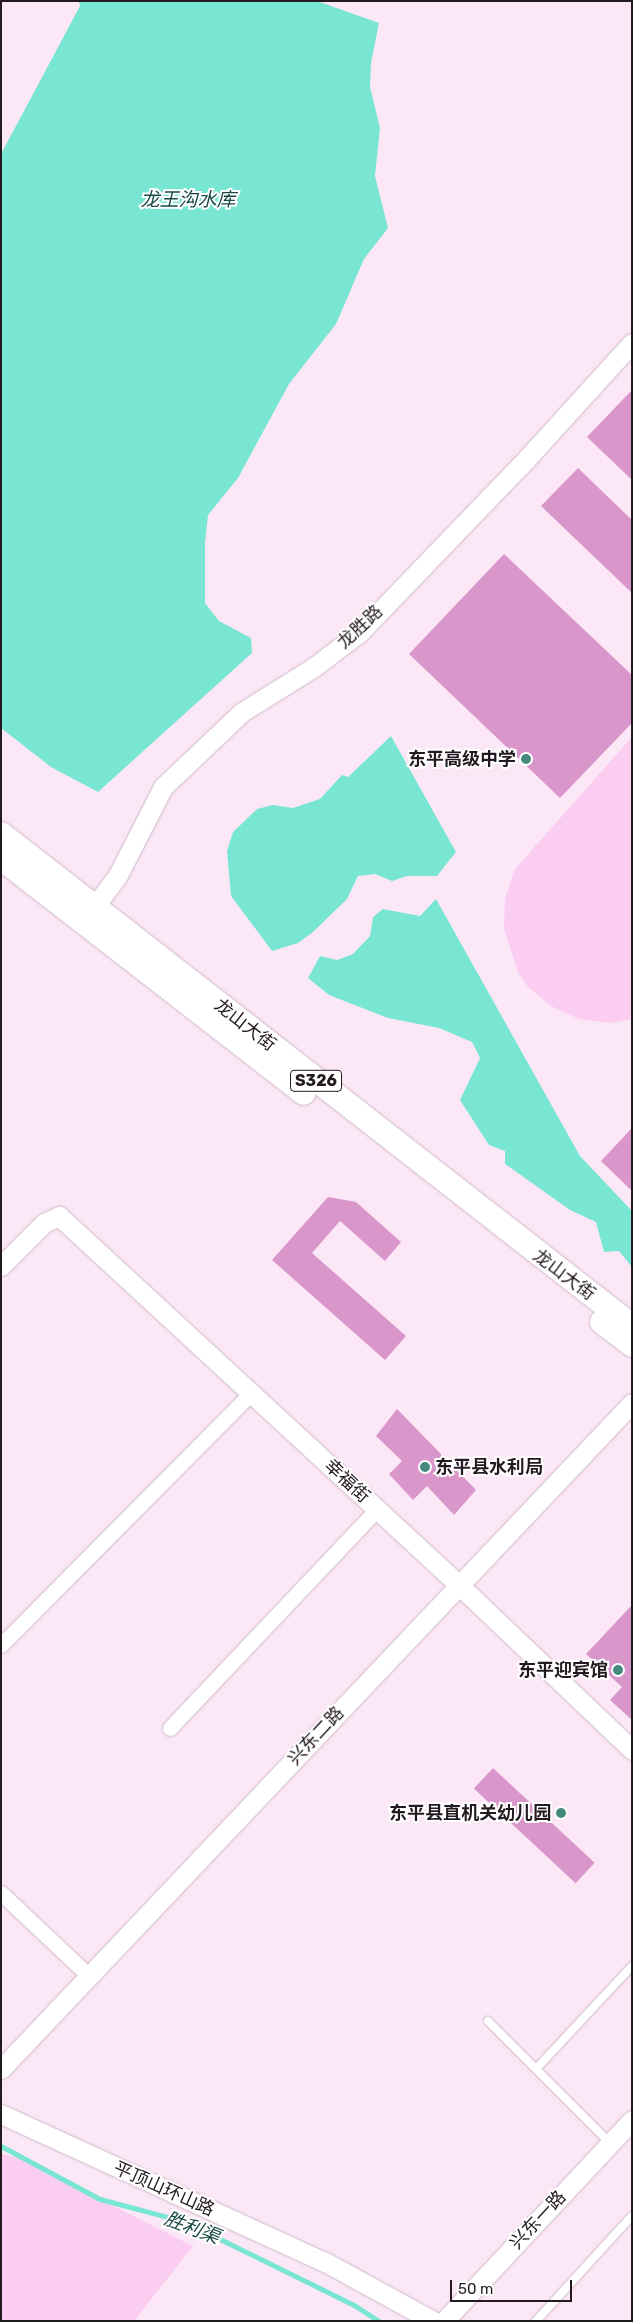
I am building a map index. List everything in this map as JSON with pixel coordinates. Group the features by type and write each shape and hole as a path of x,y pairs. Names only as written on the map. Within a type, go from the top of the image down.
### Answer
{"main road":[{"name":"龙山大街","path":"1,834 632,1326"},
{"name":"龙山大街","path":"1,858 632,1345"}],"street":[{"name":"龙胜路","path":"94,907 118,875 163,787 242,712 314,667 360,632 520,466 632,343"},
{"name":"幸福街","path":"1,1266 44,1223 59,1216 459,1585 632,1750"},
{"path":"1,1645 251,1393"},
{"name":"兴东二路","path":"1,2069 632,1403"},
{"path":"170,1728 377,1509"},
{"path":"1,1893 89,1976"},
{"name":"平顶山环山路","path":"1,2114 327,2263 433,2321"},
{"name":"兴东一路","path":"444,2321 632,2120"}],"lane":[{"path":"536,2069 632,1966"},
{"path":"488,2021 610,2143"},
{"path":"536,2321 632,2216"}],"shaded area":[{"path":"632,737 632,1019 610,1023 579,1019 551,1006 528,987 518,972 504,929 505,898 515,869"},
{"path":"1,2154 16,2157 193,2246 134,2321 1,2321"}],"water":[{"name":"龙王沟水库","path":"79,1 317,1 379,23 371,63 370,87 380,128 375,176 388,228 364,259 336,324 289,384 238,478 208,515 205,543 205,603 219,621 251,638 252,653 98,792 51,767 1,728 1,154 80,6"},
{"path":"391,736 456,852 437,876 407,876 392,881 375,874 358,876 347,899 313,932 298,943 272,951 231,896 227,851 233,832 257,809 273,805 293,808 320,799 342,775 348,777"},
{"path":"436,899 580,1156 632,1211 632,1267 619,1251 604,1252 596,1222 570,1210 505,1164 505,1151 489,1145 460,1100 480,1058 472,1042 439,1028 388,1018 329,995 308,978 320,956 337,960 353,954 370,936 373,917 383,909 420,916"}],"building":[{"path":"632,390 632,480 587,437"},
{"path":"578,468 632,520 632,593 541,506"},
{"path":"504,554 632,675 632,723 560,798 409,654"},
{"path":"632,1128 632,1191 601,1161"},
{"path":"328,1197 356,1202 401,1242 385,1261 340,1221 312,1253 406,1336 385,1360 272,1260"},
{"name":"东平县水利局","path":"397,1409 476,1490 454,1515 427,1486 413,1500 389,1474 402,1461 376,1436"},
{"name":"东平迎宾馆","path":"632,1605 632,1720 610,1700 622,1687 586,1654"},
{"path":"493,1768 595,1863 576,1883 474,1788"}],"waterway":[{"name":"胜利渠","path":"1,2146 100,2199 179,2220 354,2305 379,2321"}],"place":[{"name":"东平高级中学","path":"526,759"},
{"name":"东平县水利局","path":"425,1467"},
{"name":"东平迎宾馆","path":"618,1670"},
{"name":"东平县直机关幼儿园","path":"561,1813"}]}
